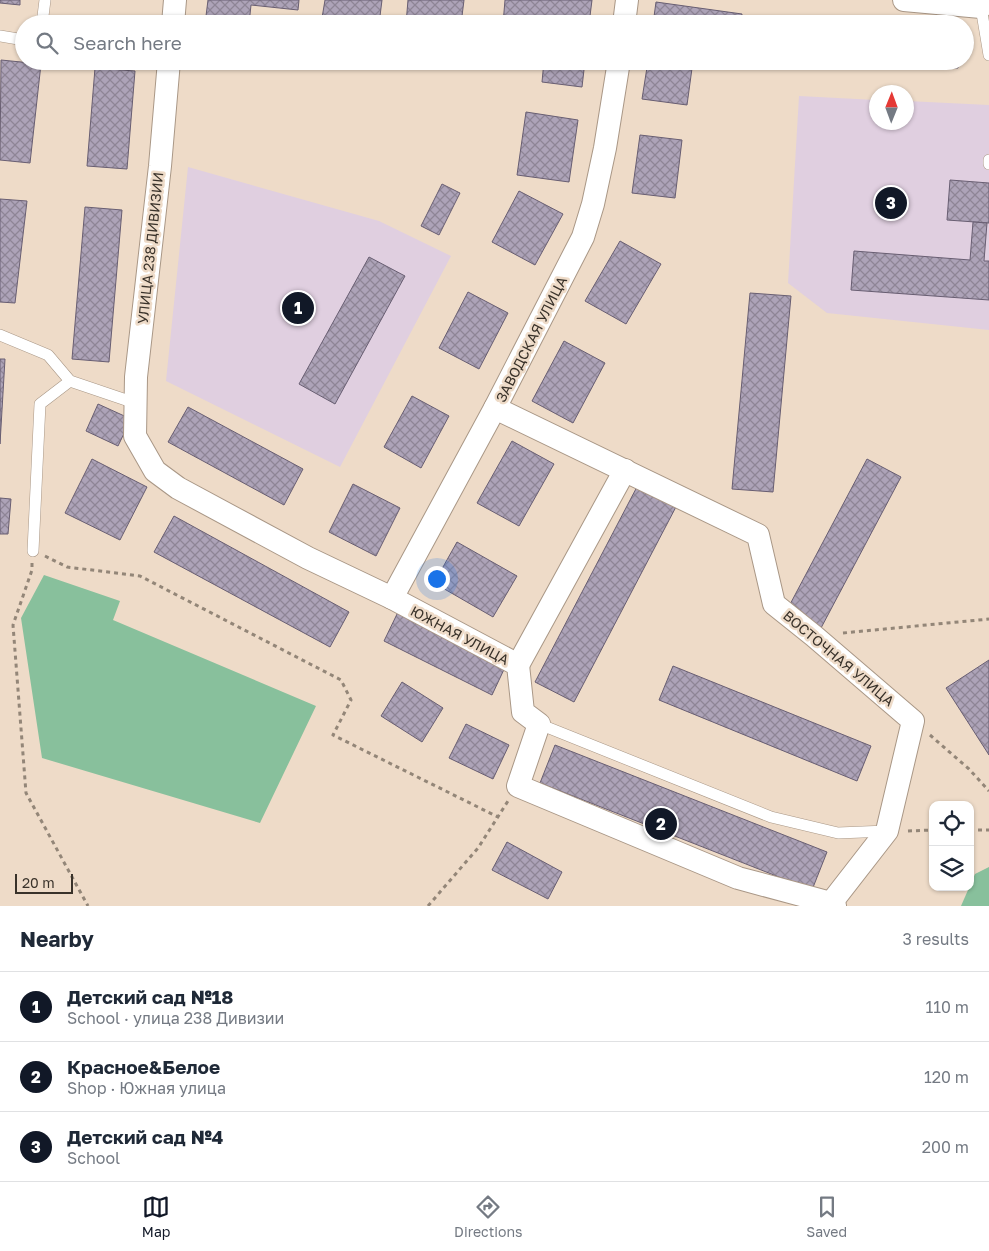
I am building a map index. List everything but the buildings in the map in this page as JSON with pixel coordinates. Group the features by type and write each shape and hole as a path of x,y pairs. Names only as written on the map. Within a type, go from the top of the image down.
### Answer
{"street":[{"path":"174,15 175,0"},
{"path":"625,15 626,0"},
{"path":"904,0 983,7"},
{"name":"УЛИЦА 238 ДИВИЗИИ","path":"135,436 136,377 160,166 168,70"},
{"name":"ЗАВОДСКАЯ УЛИЦА","path":"392,598 495,408 582,238 593,204 605,148 618,70"},
{"name":"ВОСТОЧНАЯ УЛИЦА","path":"495,408 758,535 774,604 913,721"},
{"name":"ЮЖНАЯ УЛИЦА","path":"135,436 155,471 178,488 308,558 392,598 518,665 523,712 539,724"},
{"path":"518,665 625,470"},
{"path":"539,724 518,786 738,878 833,905 887,831 913,721"}],"lane":[{"path":"43,15 45,0"},
{"path":"983,7 989,54"},
{"path":"0,36 15,38"},
{"path":"0,335 48,355 70,380 136,403"},
{"path":"33,550 40,404 70,380"},
{"path":"539,724 771,817 838,833 887,831"}],"path":[{"path":"88,906 26,793 13,625 32,570 33,550 67,567 140,576 341,680 351,700 333,735 498,817"},
{"path":"814,636 989,619"},
{"path":"913,721 969,769 989,791"},
{"path":"428,906 478,848 518,786"},
{"path":"974,830 989,830"}],"shaded area":[{"path":"799,96 869,100 869,130 914,130 914,101 989,105 989,330 827,313 788,283"},
{"path":"188,167 379,221 451,256 340,467 166,381"}],"green space":[{"path":"44,575 120,601 113,620 316,706 260,823 42,758 21,618"},
{"path":"989,867 989,906 961,906 968,891 974,891 975,874"}],"place":[{"name":"Детский сад №4","path":"891,203"},
{"name":"Детский сад №18","path":"298,308"},
{"name":"Красное&Белое","path":"661,824"}]}
